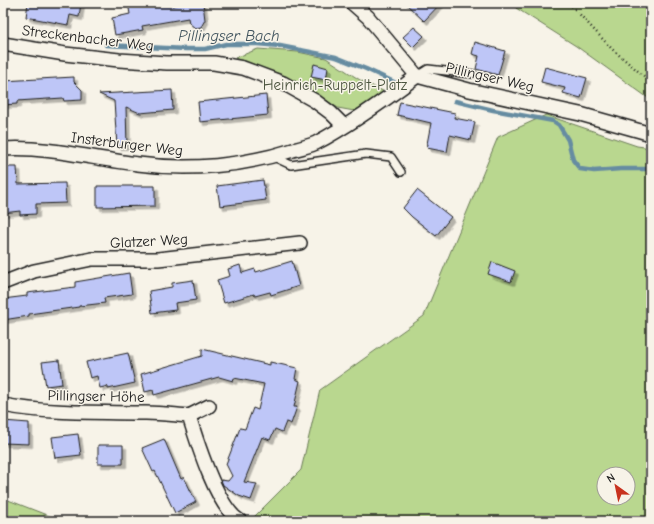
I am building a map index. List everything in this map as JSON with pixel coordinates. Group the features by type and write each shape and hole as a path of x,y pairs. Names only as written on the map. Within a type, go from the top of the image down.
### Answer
{"street":[{"path":"352,3 368,17 417,76"},
{"name":"Streckenbacher Weg","path":"3,44 65,54 119,60 166,63 214,63 243,68 283,83 315,101 331,113 344,126"},
{"name":"Insterburger Weg","path":"3,149 41,150 85,155 137,164 180,168 227,164 274,156 315,143 395,93 417,76"},
{"name":"Pillingser Weg","path":"417,76 469,90 580,114 651,134"},
{"name":"Glatzer Weg","path":"3,283 34,271 92,259 158,259 300,243"},
{"name":"Pillingser Höhe","path":"3,405 24,409 85,413 148,413 189,416"},
{"path":"209,406 189,416 201,453 220,497 227,510 240,521"}],"lane":[{"path":"417,76 428,69 473,74"},
{"path":"274,156 291,166 366,154 391,156 401,172"}],"path":[{"path":"569,3 612,49 651,82"}],"green space":[{"path":"512,3 651,3 651,100 576,46 516,8"},
{"name":"Heinrich-Ruppelt-Platz","path":"258,49 298,52 326,58 360,80 387,93 354,111 338,108 306,87 269,74 235,58"},
{"path":"546,115 637,146 651,148 651,521 248,521 253,518 301,470 320,390 424,316 498,137"},
{"path":"3,498 62,521 3,521"}],"building":[{"path":"28,3 81,3 79,17 70,15 68,25 26,17"},
{"path":"128,3 171,3 172,6 186,3 203,3 205,20 201,27 195,28 189,23 188,18 142,26 143,30 115,35 112,18 130,14"},
{"path":"405,3 441,3 424,21"},
{"path":"414,27 424,36 413,47 403,37"},
{"path":"475,42 505,51 498,75 476,69 479,56 472,54"},
{"path":"314,64 328,68 326,80 311,77"},
{"path":"545,67 587,78 581,98 563,93 565,88 541,82"},
{"path":"74,77 74,82 82,90 82,100 64,101 63,98 17,101 17,104 3,105 3,81"},
{"path":"172,90 173,110 140,113 126,107 127,146 117,146 114,101 99,94"},
{"path":"266,95 268,115 200,122 198,102"},
{"path":"400,102 455,113 454,118 475,122 471,140 450,135 447,152 427,148 431,123 397,115"},
{"path":"4,167 17,167 18,184 65,183 66,203 36,204 36,214 20,215 20,211 3,213"},
{"path":"263,180 266,200 220,206 217,186"},
{"path":"97,186 155,186 155,206 97,207"},
{"path":"417,190 451,217 436,236 403,208"},
{"path":"292,261 299,286 271,295 270,292 255,296 254,294 224,303 217,280 230,276 228,269 240,265 242,273 255,269 256,272"},
{"path":"492,262 515,271 511,282 488,274"},
{"path":"129,273 132,294 104,298 105,303 29,314 29,316 3,320 3,299 27,296 27,293 75,287 75,282"},
{"path":"193,280 196,300 175,303 176,310 152,313 149,291 172,287 172,283"},
{"path":"202,349 270,365 270,362 297,368 295,379 300,381 294,407 297,407 291,424 286,422 282,432 275,429 270,440 262,437 244,482 257,484 251,500 239,496 223,485 221,480 228,481 232,476 226,464 240,428 245,429 253,408 258,410 264,384 234,378 233,381 219,377 154,395 153,390 145,392 141,374 202,356"},
{"path":"128,353 135,383 108,389 108,386 100,388 97,376 90,378 86,362"},
{"path":"59,360 62,384 46,386 42,362"},
{"path":"3,421 29,423 29,444 3,443"},
{"path":"78,434 81,455 55,458 52,437"},
{"path":"164,439 181,479 184,477 196,502 175,513 142,448"},
{"path":"98,445 123,445 123,464 98,464"}],"waterway":[{"name":"Pillingser Bach","path":"106,45 186,49 205,49 226,44 280,46 336,57 394,82"},
{"name":"Pillingser Bach","path":"455,101 493,110 553,121 559,125 568,140 573,160 580,169 594,171 651,169"}]}
